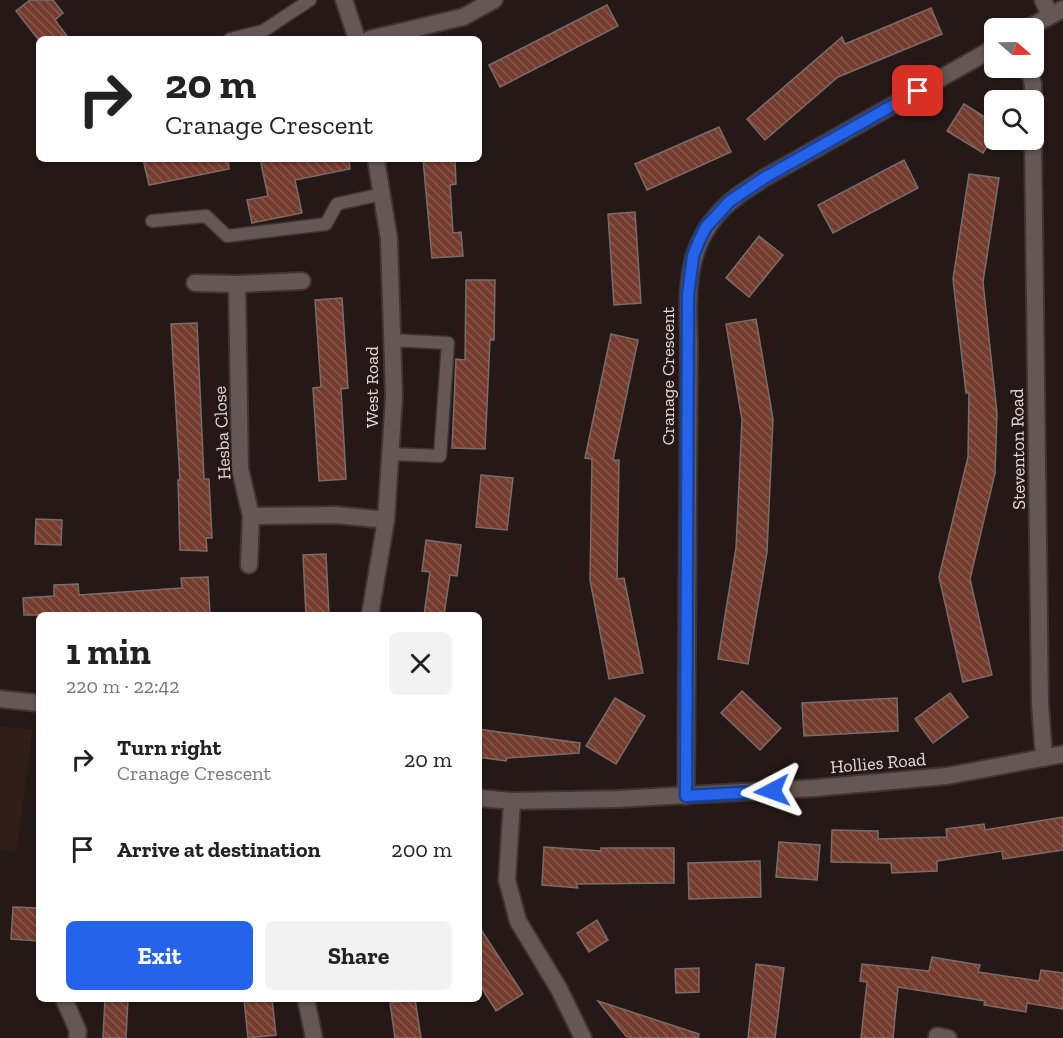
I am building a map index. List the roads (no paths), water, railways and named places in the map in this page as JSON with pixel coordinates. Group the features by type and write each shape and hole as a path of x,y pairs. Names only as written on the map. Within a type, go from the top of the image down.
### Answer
{"street":[{"path":"344,0 356,36"},
{"path":"383,36 463,17 494,0"},
{"path":"1040,18 1052,8"},
{"name":"Cranage Crescent","path":"686,796 688,295 693,256 706,227 730,201 764,178 984,54"},
{"name":"Steventon Road","path":"1034,150 1040,704 1044,758"},
{"name":"West Road","path":"371,612 386,520 393,397 388,239 377,162"},
{"path":"195,283 302,281"},
{"name":"Hesba Close","path":"237,284 240,469 251,516 249,565"},
{"path":"251,516 337,515 386,520"},
{"path":"0,699 36,703"},
{"name":"Hollies Road","path":"482,798 512,801 686,796 815,788 947,776 1063,754"},
{"path":"512,801 507,880 518,921 559,989 583,1038"},
{"path":"65,1002 78,1031 77,1038"},
{"path":"307,1002 314,1038"}],"lane":[{"path":"242,36 263,31 310,0"},
{"path":"152,221 206,216 227,236 326,224 337,204 382,194"},
{"path":"390,454 440,456 448,342 392,340"}]}
